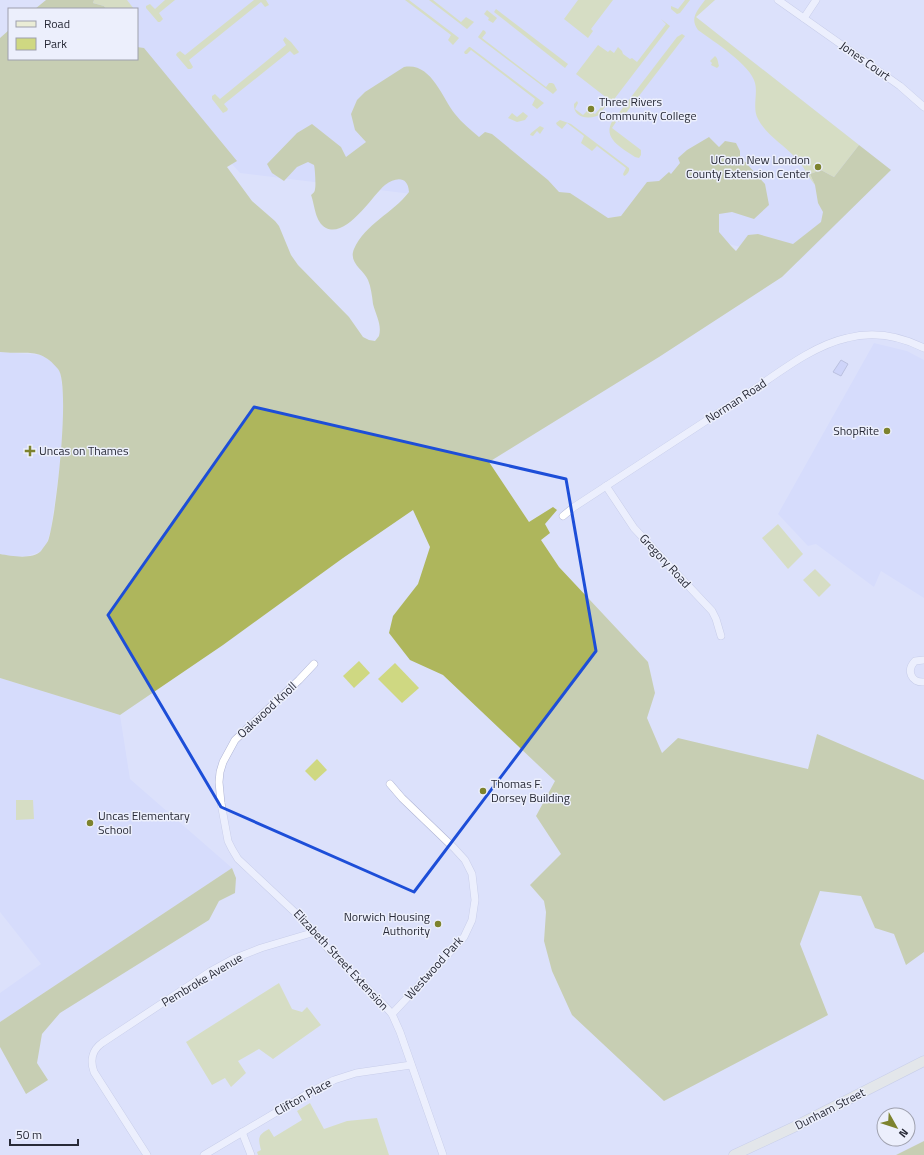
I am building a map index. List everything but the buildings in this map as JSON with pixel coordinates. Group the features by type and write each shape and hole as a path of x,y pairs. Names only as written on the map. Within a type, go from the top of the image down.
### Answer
{"street":[{"name":"Jones Court","path":"778,0 900,86 924,107"},
{"path":"804,18 816,0"},
{"name":"Norman Road","path":"563,516 574,507 795,363 825,346 847,338 871,334 898,338 924,348"},
{"name":"Gregory Road","path":"606,486 631,525 712,611 721,636"},
{"path":"924,660 915,661 910,674 915,681 924,682"},
{"name":"Oakwood Knoll","path":"234,853 227,836 220,795 220,772 224,762 235,740 314,664"},
{"name":"Westwood Park","path":"390,784 402,798 465,860 472,874 475,900 472,920 464,937 392,1014"},
{"name":"Elizabeth Street Extension","path":"234,853 242,863 293,909 315,932 331,952 392,1014 400,1032 442,1155"},
{"name":"Pembroke Avenue","path":"147,1155 94,1072 92,1065 95,1050 211,971 233,959 261,948 315,932"},
{"name":"Dunham Street","path":"734,1155 794,1128 924,1061"},
{"name":"Clifton Place","path":"204,1155 312,1091 334,1080 356,1073 411,1065"},
{"path":"242,1132 251,1155"}],"highlighted area":[{"path":"254,407 566,479 596,651 414,892 221,807 108,615"}],"shaded area":[{"name":"Three Rivers Community College","path":"71,0 715,0 696,17 891,170 798,262 621,216 609,218 240,173 138,60 138,8 78,8"},
{"path":"874,343 907,351 924,360 924,598 881,571 874,587 816,544 808,546 778,514"},
{"name":"Uncas on Thames","path":"0,352 42,355 52,362 60,371 64,400 60,464 51,529 47,542 40,552 27,556 14,557 0,554"},
{"path":"841,360 848,364 841,376 833,372"},
{"name":"Uncas Elementary School","path":"0,678 120,715 130,779 232,868 0,1022 0,993 41,964 0,912"}],"green space":[{"path":"46,0 94,0 93,3 104,6 105,8 36,8"},
{"path":"94,0 127,0 133,8 105,8 104,6 93,3"},
{"path":"165,0 175,0 159,13 163,19 158,22 146,6 150,4 155,9"},
{"path":"254,0 266,0 269,5 265,7 261,2 189,60 193,67 188,69 176,55 177,53 180,51 185,55"},
{"path":"405,0 409,0 459,38 453,45 448,40 451,35"},
{"path":"429,0 433,0 461,22 466,17 474,22 467,29"},
{"path":"578,0 613,0 591,29 593,31 588,38 564,19"},
{"path":"685,0 690,0 680,13 677,14 671,9 671,6 678,9"},
{"path":"705,0 715,0 696,17 859,145 834,177 821,170 810,174 815,185 799,161 761,125 755,110 756,87 752,76 739,61 698,30 695,26 694,18"},
{"path":"496,9 568,64 565,68 494,12"},
{"path":"487,10 497,18 493,23 488,20 489,18 484,14"},
{"path":"661,19 670,26 612,102 576,74 598,45 608,52 610,50 614,53 618,47 623,54 637,62 666,24"},
{"path":"483,30 486,33 482,38 546,87 549,83 552,83 557,90 553,94 479,38 478,37"},
{"path":"8,31 8,60 138,60 138,47 144,48 237,161 227,167 252,201 279,226 291,255 298,265 349,317 363,337 375,341 379,336 380,328 373,304 370,286 366,276 357,266 353,258 353,254 354,249 365,232 409,192 406,183 397,179 389,182 350,222 342,227 334,229 326,228 317,218 311,195 314,192 315,187 314,165 308,162 297,167 284,181 272,173 267,164 297,133 312,124 341,147 346,157 366,142 355,130 351,114 357,100 365,92 404,67 413,67 428,75 440,90 455,114 479,137 485,132 492,134 548,180 559,192 570,193 608,218 621,216 647,182 659,181 669,172 671,174 680,163 678,158 687,150 709,137 719,147 725,141 736,143 740,151 740,156 765,184 769,205 754,219 732,212 719,214 719,232 736,251 748,235 758,234 793,244 821,222 823,212 818,203 815,185 810,174 821,170 834,177 859,145 891,170 782,277 659,357 489,462 529,522 553,507 557,510 545,524 550,533 541,540 559,567 648,662 655,693 647,718 662,753 678,738 808,769 817,734 924,780 924,952 906,965 894,934 875,928 861,896 820,891 800,944 828,1015 664,1101 572,1015 552,971 544,941 546,912 544,901 530,885 561,854 536,816 555,781 443,675 410,660 389,633 393,616 418,584 430,547 413,510 343,558 223,645 120,715 0,678 0,554 21,557 32,556 41,551 48,541 55,507 58,481 63,424 63,399 62,380 58,369 45,357 32,353 0,352 0,38"},
{"path":"682,34 685,36 619,122 615,118 677,37"},
{"path":"285,37 299,52 294,55 290,51 224,104 228,109 223,113 212,99 212,96 215,94 220,99 286,45 283,40"},
{"path":"469,47 544,103 537,109 532,105 535,99 471,50 465,54 464,52"},
{"path":"715,56 719,66 717,68 711,65 712,63 710,61"},
{"path":"603,99 608,103 602,111 603,113 594,117 580,116 575,109 583,115 588,110 595,114 601,107 600,103"},
{"path":"577,101 578,103 575,109 574,104"},
{"path":"523,112 528,116 525,120 517,122 508,118 512,113 517,117"},
{"path":"560,120 571,124 629,168 627,174 624,176 623,174 626,168 597,146 592,151 581,143 584,136 567,123 562,129 557,125 556,123"},
{"path":"613,120 616,122 612,128 641,150 641,155 639,158 635,157 619,146 611,137 610,126"},
{"path":"540,126 544,128 540,134 537,131 533,136 530,135 531,133"},
{"path":"778,524 803,554 788,569 762,538"},
{"path":"815,569 831,585 819,597 803,580"},
{"path":"359,661 370,673 354,688 343,676"},
{"path":"395,663 419,688 402,703 378,679"},
{"path":"317,759 327,770 315,781 305,771"},
{"path":"16,800 33,800 34,819 16,820"},
{"path":"232,868 236,878 235,893 219,901 209,920 60,1013 42,1034 37,1063 48,1080 26,1094 0,1047 0,1022"},
{"path":"279,983 292,1009 302,1012 307,1007 321,1025 273,1059 259,1049 238,1061 246,1073 231,1087 225,1078 212,1085 186,1042"},
{"path":"310,1103 324,1129 347,1121 377,1118 389,1155 258,1155 257,1152 261,1150 259,1142 260,1137 263,1133 269,1129 274,1137 302,1120 297,1111"},
{"path":"924,1141 924,1155 896,1155 912,1147 916,1147 916,1145"}],"place":[{"name":"Three Rivers Community College","path":"591,109"},
{"name":"UConn New London County Extension Center","path":"818,167"},
{"name":"ShopRite","path":"887,431"},
{"name":"Uncas on Thames","path":"30,451"},
{"name":"Thomas F. Dorsey Building","path":"483,791"},
{"name":"Uncas Elementary School","path":"90,823"},
{"name":"Norwich Housing Authority","path":"438,924"}]}
